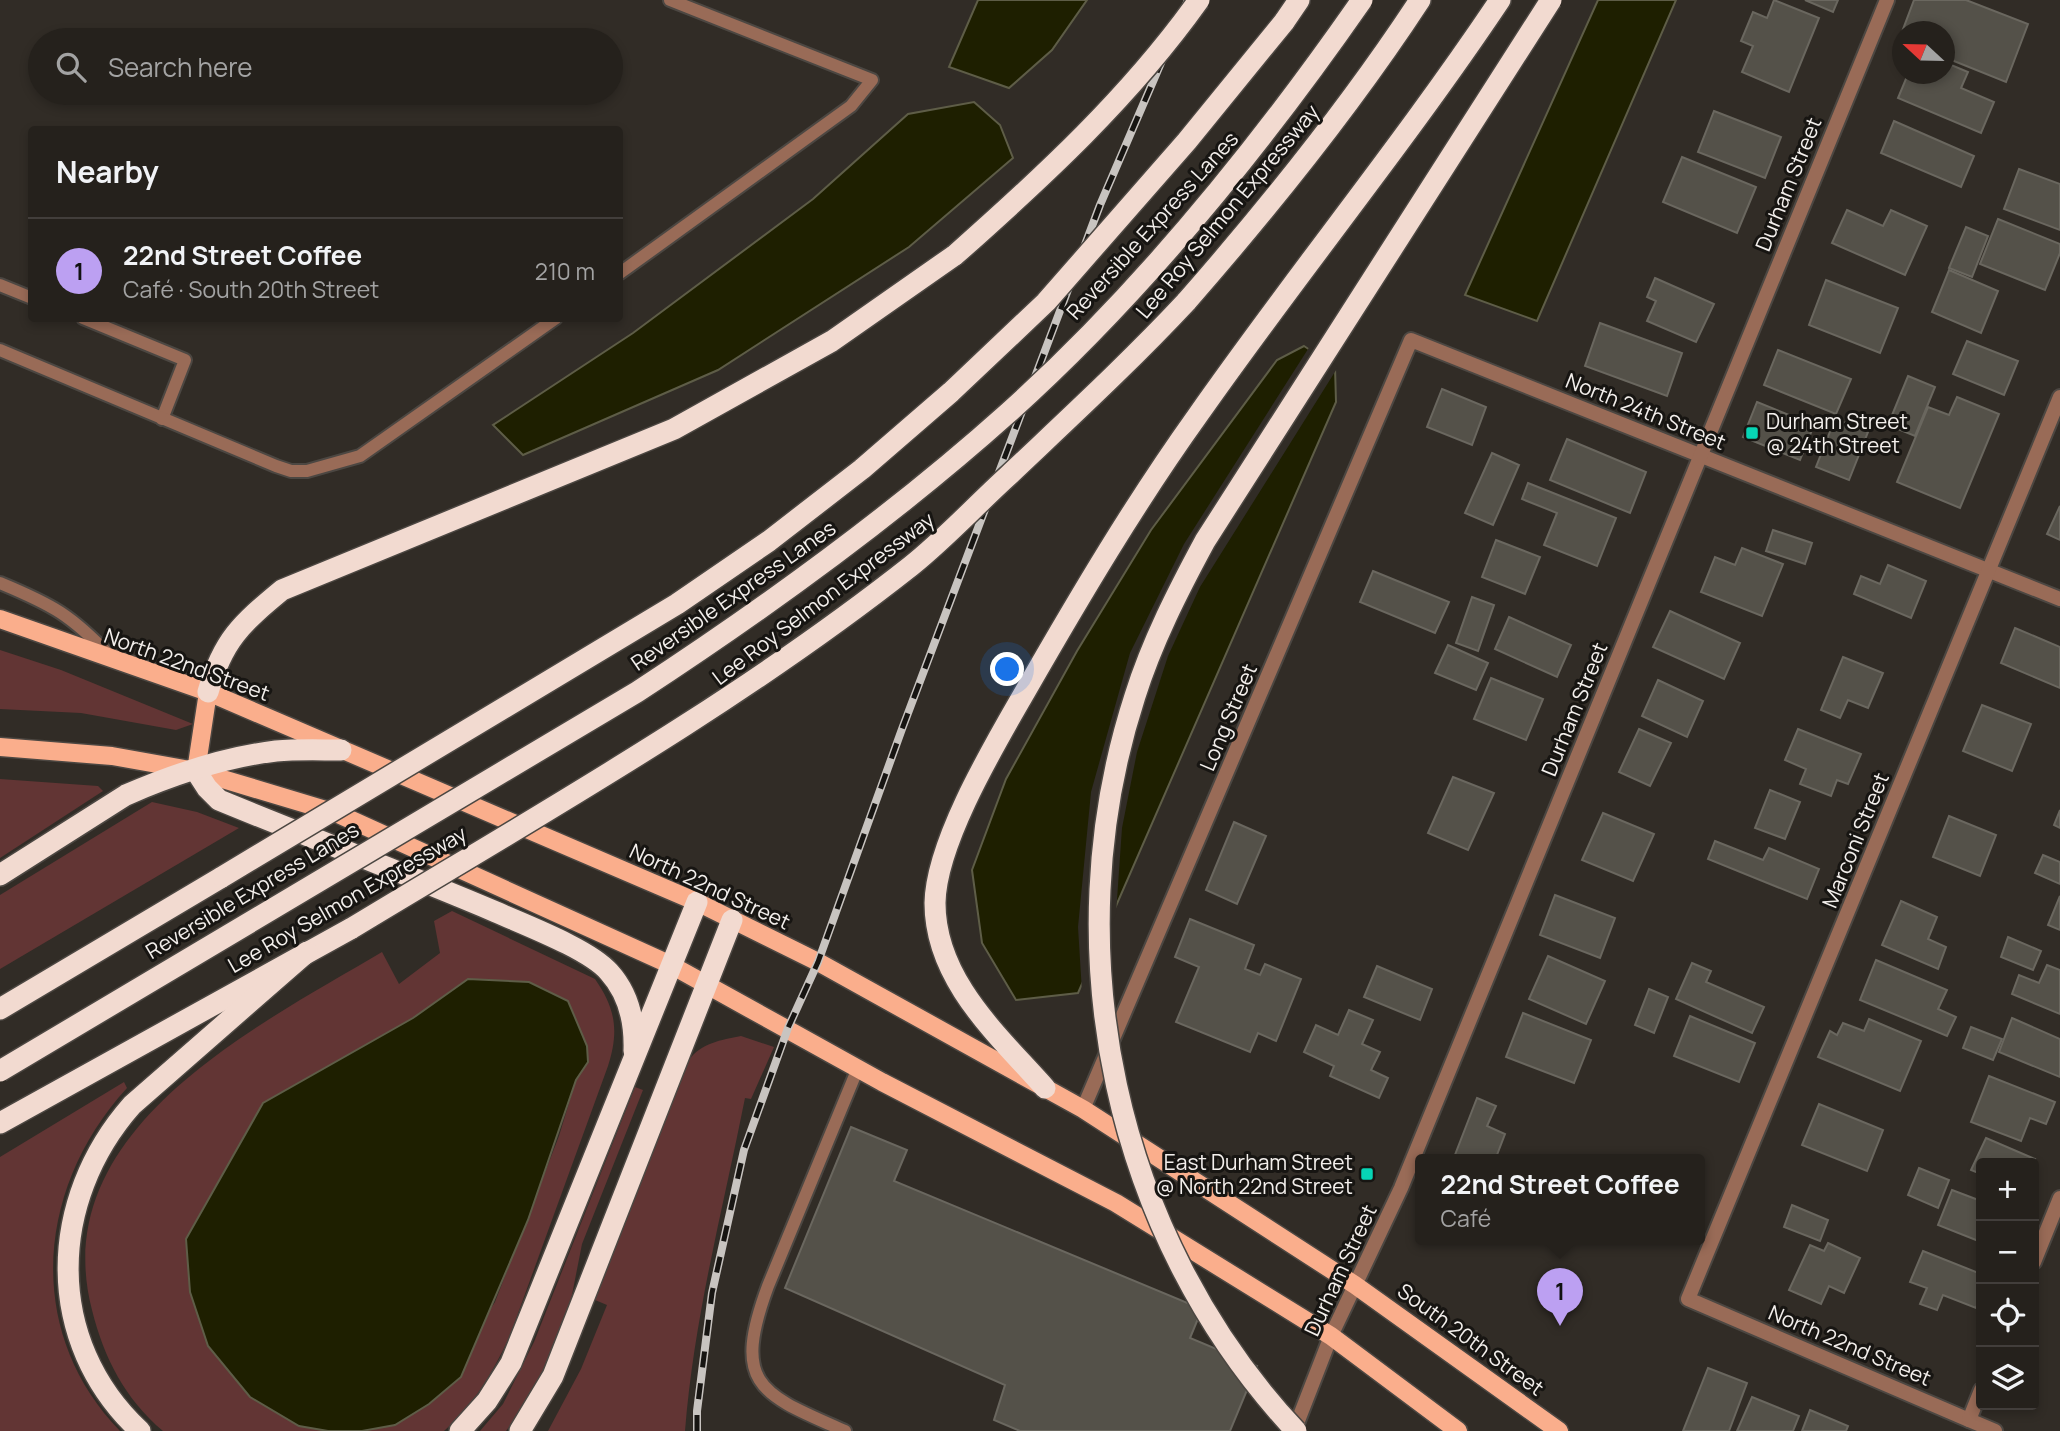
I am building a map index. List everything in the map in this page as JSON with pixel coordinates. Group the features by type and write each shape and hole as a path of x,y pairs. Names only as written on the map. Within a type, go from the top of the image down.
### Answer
{"highway":[{"path":"208,692 217,659 242,623 282,590 674,429 832,341 954,255 1033,186 1145,69 1199,0"},
{"path":"0,1009 677,604 769,541 862,469 951,392 1046,302 1187,141 1299,0"},
{"name":"Reversible Express Lanes","path":"0,1071 637,692 736,627 854,541 1010,411 1136,285 1204,209 1282,111 1362,0"},
{"name":"Lee Roy Selmon Expressway","path":"0,1123 352,929 736,695 807,645 960,525 1006,477 1115,377 1186,302 1252,226 1338,119 1420,0"},
{"path":"1045,1088 971,1004 952,974 943,951 935,905 937,879 950,838 1003,730 1099,563 1197,416 1500,0"},
{"path":"1295,1431 1248,1375 1193,1293 1159,1223 1135,1159 1114,1079 1102,1006 1099,915 1107,818 1135,695 1165,619 1194,562 1551,0"},
{"path":"0,875 125,795 197,771 277,751 341,750"},
{"path":"197,771 206,788 219,800 530,927 607,969 620,985 629,1005 633,1025 633,1060"},
{"path":"460,1431 487,1401 511,1363 697,902"},
{"path":"520,1431 553,1376 705,983 732,920"},
{"path":"140,1431 107,1391 95,1370 83,1345 71,1303 69,1242 81,1185 110,1130 132,1105 307,952"}],"main road":[{"name":"North 22nd Street","path":"0,620 208,692 697,902 818,962 1083,1109 1355,1285"},
{"path":"197,771 208,692"},
{"path":"0,747 112,756 197,771 336,813 671,965 858,1068 1116,1203 1331,1336 1458,1431"},
{"name":"South 20th Street","path":"1355,1285 1559,1431"}],"street":[{"name":"Durham Street","path":"1295,1431 1331,1336 1401,1188 1887,0"},
{"name":"North 24th Street","path":"1411,340 2060,599"},
{"name":"Long Street","path":"1083,1109 1411,340"},
{"name":"Marconi Street","path":"1688,1300 2060,397"},
{"path":"2039,1250 2060,1198"},
{"name":"North 22nd Street","path":"1688,1300 1995,1431"},
{"path":"1969,1420 1976,1402"}],"lane":[{"path":"623,271 851,106 872,80 670,0"},
{"path":"0,285 28,296"},
{"path":"93,322 185,360 162,419"},
{"path":"0,350 291,471 323,468 376,448 550,322"},
{"path":"0,583 48,603 79,623 116,662"},
{"path":"845,1431 771,1396 756,1379 753,1346 757,1317 768,1286 858,1068"}],"shaded area":[{"path":"978,0 1087,0 1052,50 1009,88 949,67"},
{"path":"1598,0 1676,0 1537,321 1465,295"},
{"path":"974,102 1000,125 1013,158 909,247 718,370 523,455 493,425 633,333 813,199 908,114"},
{"path":"1304,346 1335,367 1336,402 1078,993 1016,1000 982,943 972,870 1006,779 1077,651 1151,530 1277,360"},
{"path":"0,650 61,670 193,724 176,730 81,713 0,709"},
{"path":"0,779 98,786 103,791 0,858"},
{"path":"152,802 197,812 239,828 0,969 0,895"},
{"path":"452,911 595,979 607,1000 614,1021 614,1042 608,1066 509,1338 496,1364 473,1399 444,1431 362,1431 395,1424 429,1404 495,1302 559,1136 576,1080 588,1062 468,979 413,1018 263,1103 299,1426 328,1431 163,1431 138,1405 118,1376 103,1345 92,1310 86,1246 100,1189 130,1137 172,1092 222,1051 277,1014 382,952 399,984 440,953 434,921"},
{"path":"468,979 529,982 568,1001 587,1046 588,1062 576,1080 528,1220 461,1377 429,1404 395,1425 362,1431 328,1431 299,1426 250,1397 208,1346 190,1292 186,1239 263,1103 413,1018"},
{"path":"741,1036 774,1047 751,1099 745,1098 702,1305 685,1431 548,1431 581,1369 607,1305 595,1300 689,1060 705,1046"},
{"path":"124,1082 127,1088 97,1127 74,1169 60,1213 53,1259 56,1304 68,1349 89,1392 120,1431 0,1431 0,1157"},
{"path":"635,1087 643,1090 582,1244 570,1305 549,1359 525,1405 506,1431 480,1431 503,1404 534,1342"}],"pier":[{"path":"1310,346 1338,367 1200,587 1168,656 1137,752 1122,828 1116,914 1082,992 1078,927 1091,792 1130,653 1184,544"}],"building":[{"path":"1774,0 1819,18 1789,92 1742,72 1753,46 1741,41 1753,12 1767,18"},
{"path":"1805,0 1838,0 1833,12"},
{"path":"1914,0 1966,0 2028,24 2006,82 1955,61 1955,21 1906,21"},
{"path":"1955,67 1968,72 1961,88 1994,102 1981,133 1898,98 1904,84 1955,84"},
{"path":"1714,111 1781,137 1765,178 1698,152"},
{"path":"1894,121 1974,156 1961,187 1881,153"},
{"path":"1682,157 1756,187 1737,233 1663,202"},
{"path":"2019,169 2060,184 2060,230 2004,209"},
{"path":"1847,210 1883,226 1891,210 1927,226 1905,275 1832,243"},
{"path":"1998,219 2060,244 2060,253 2045,290 1980,264"},
{"path":"1966,227 1988,236 1972,277 1949,268"},
{"path":"1949,270 1998,291 1981,333 1932,312"},
{"path":"1655,278 1714,304 1696,342 1647,321 1656,301 1647,297"},
{"path":"1826,280 1898,308 1880,353 1809,325"},
{"path":"1600,323 1682,353 1667,396 1585,366"},
{"path":"1967,341 2018,361 2004,395 1953,374"},
{"path":"1778,350 1851,379 1836,414 1764,385"},
{"path":"1908,376 1935,387 1915,436 1888,425"},
{"path":"1442,389 1486,407 1472,445 1427,427"},
{"path":"1957,397 1999,414 1960,508 1897,482 1928,407 1949,415"},
{"path":"1757,402 1814,425 1800,460 1743,437"},
{"path":"1835,419 1868,432 1849,480 1816,467"},
{"path":"1567,439 1646,472 1630,513 1550,480"},
{"path":"1492,453 1519,465 1493,525 1465,513"},
{"path":"1528,483 1616,518 1597,566 1544,545 1557,513 1522,499"},
{"path":"2060,506 2060,540 2047,534"},
{"path":"1773,530 1812,543 1805,564 1766,551"},
{"path":"1496,540 1540,557 1525,594 1482,577"},
{"path":"1742,548 1783,564 1762,616 1701,592 1715,557 1735,565"},
{"path":"1888,565 1926,581 1911,618 1854,594 1861,576 1880,584"},
{"path":"1373,571 1449,602 1435,633 1360,602"},
{"path":"1472,597 1494,605 1478,651 1456,643"},
{"path":"1670,611 1740,643 1724,679 1653,647"},
{"path":"1509,617 1571,645 1557,677 1495,649"},
{"path":"2015,628 2060,647 2060,688 2001,663"},
{"path":"1448,645 1488,663 1476,690 1435,673"},
{"path":"1843,657 1883,673 1868,708 1848,700 1840,718 1821,710"},
{"path":"1491,678 1543,699 1526,740 1474,719"},
{"path":"1658,680 1703,701 1687,737 1642,716"},
{"path":"1982,705 2031,724 2012,771 1963,751"},
{"path":"1639,729 1671,743 1650,786 1619,772"},
{"path":"1798,729 1861,754 1848,784 1837,780 1831,796 1800,784 1806,769 1785,760"},
{"path":"1453,777 1494,793 1468,850 1428,833"},
{"path":"1770,790 1800,802 1785,839 1755,828"},
{"path":"2060,810 2060,828 2054,825"},
{"path":"1603,813 1654,834 1633,881 1582,860"},
{"path":"1949,816 1996,835 1980,876 1933,857"},
{"path":"1234,822 1266,836 1237,904 1206,890"},
{"path":"1715,841 1763,860 1769,848 1819,869 1807,899 1708,859"},
{"path":"2043,855 2060,862 2060,884 2035,873"},
{"path":"1555,895 1615,918 1600,958 1540,935"},
{"path":"2060,896 2060,930 2048,925"},
{"path":"1901,901 1937,917 1928,939 1946,947 1938,969 1882,945"},
{"path":"1190,919 1254,945 1245,969 1260,975 1265,964 1301,979 1276,1041 1258,1033 1250,1052 1176,1022 1199,967 1175,957"},
{"path":"2008,937 2041,951 2033,970 2001,957"},
{"path":"1548,956 1605,981 1586,1024 1529,999"},
{"path":"1876,960 1947,990 1938,1009 1956,1017 1947,1036 1860,1000"},
{"path":"1692,963 1711,971 1706,982 1764,1007 1752,1033 1676,999"},
{"path":"2047,965 2060,970 2060,1014 2012,994 2019,975 2039,983"},
{"path":"1377,966 1432,989 1420,1020 1364,997"},
{"path":"1649,989 1668,997 1654,1033 1635,1025"},
{"path":"1349,1010 1373,1020 1362,1044 1380,1052 1371,1070 1388,1078 1379,1098 1330,1076 1334,1066 1304,1052 1316,1025 1338,1035"},
{"path":"1523,1013 1591,1040 1574,1083 1506,1057"},
{"path":"1690,1016 1755,1043 1739,1082 1674,1056"},
{"path":"2012,1018 2060,1039 2060,1077 1999,1052"},
{"path":"1869,1019 1921,1041 1900,1091 1818,1057 1830,1031 1837,1035 1843,1023 1864,1031"},
{"path":"1971,1027 2002,1039 1993,1060 1963,1048"},
{"path":"1989,1076 2055,1102 2046,1124 2030,1118 2021,1141 1971,1122"},
{"path":"1477,1098 1496,1106 1487,1126 1505,1134 1497,1154 1455,1154"},
{"path":"1819,1104 1883,1130 1867,1171 1802,1145"},
{"path":"851,1127 907,1150 894,1181 1202,1309 1190,1338 1257,1366 1230,1431 1020,1431 994,1420 1005,1385 785,1288"},
{"path":"1986,1138 2033,1158 1977,1158"},
{"path":"1976,1159 1976,1172 1971,1170"},
{"path":"1919,1168 1949,1180 1938,1208 1908,1195"},
{"path":"1952,1190 1976,1199 1976,1240 1938,1225"},
{"path":"1792,1205 1828,1220 1820,1241 1784,1227"},
{"path":"1828,1243 1860,1258 1844,1293 1829,1286 1821,1304 1789,1290 1810,1245 1824,1251"},
{"path":"1923,1251 1976,1272 1976,1308 1943,1295 1937,1310 1920,1304 1927,1288 1910,1282"},
{"path":"1708,1368 1747,1383 1729,1431 1683,1431"},
{"path":"1752,1397 1799,1416 1793,1431 1737,1431"},
{"path":"1810,1410 1848,1426 1846,1431 1802,1431"}],"railway":[{"path":"697,1431 697,1411 712,1293 744,1150 788,1028 818,962 902,729 1100,205 1188,0"}],"place":[{"name":"Durham Street @ 24th Street","path":"1752,433"},
{"name":"East Durham Street @ North 22nd Street","path":"1367,1174"},
{"name":"22nd Street Coffee","path":"1560,1326"}]}
